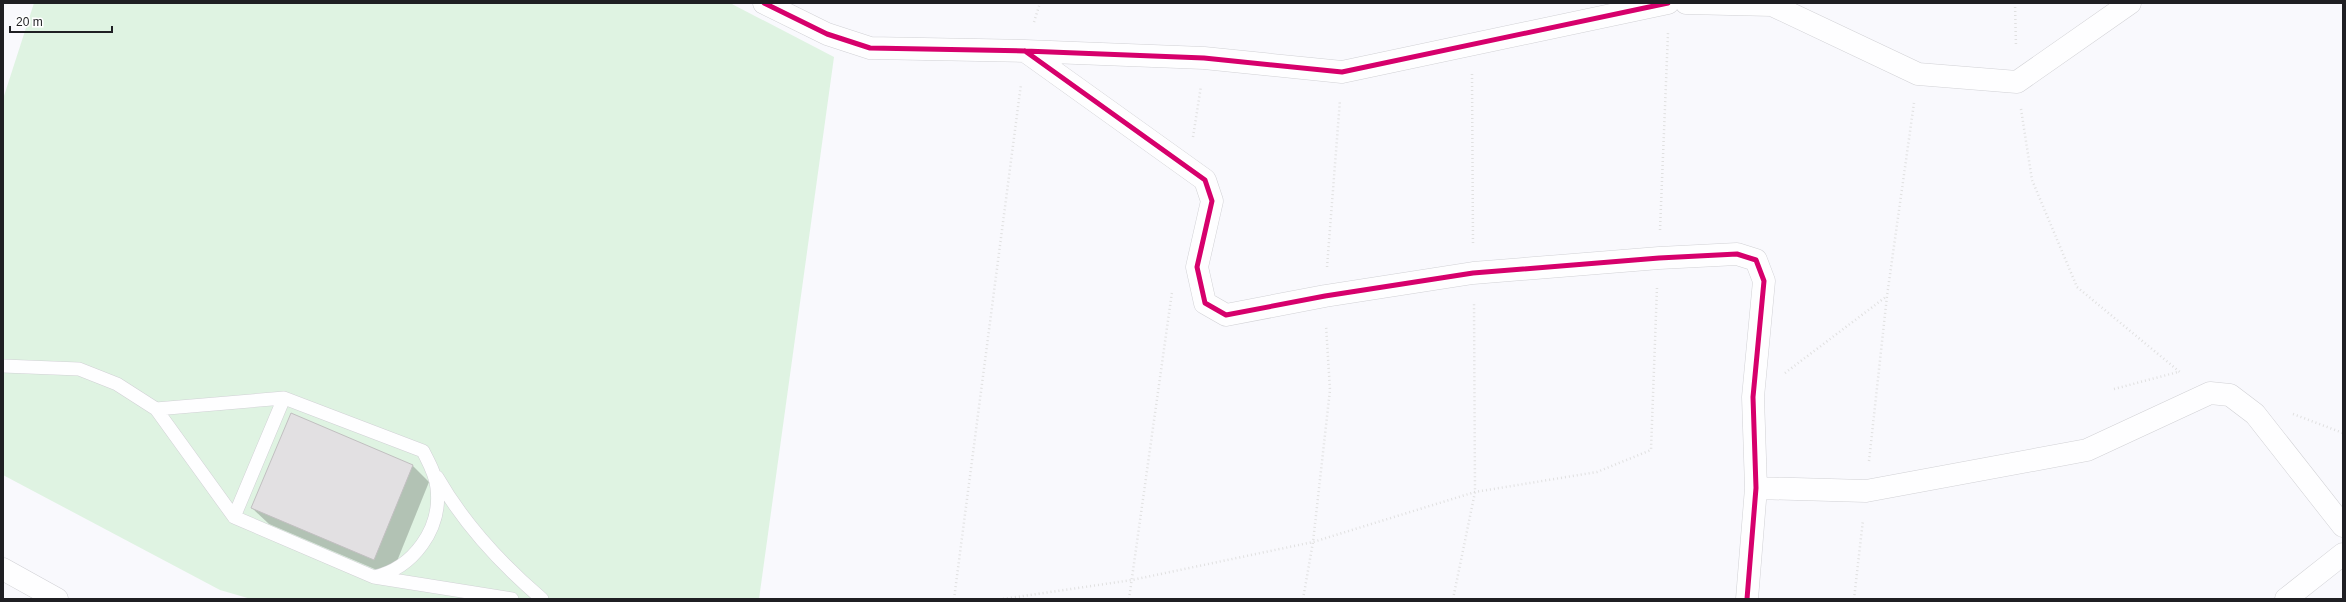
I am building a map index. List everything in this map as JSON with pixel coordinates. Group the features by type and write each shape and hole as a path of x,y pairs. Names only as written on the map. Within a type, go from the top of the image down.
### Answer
{"street":[{"path":"764,3 827,34 870,48 1025,51 1204,58 1342,72 1668,3"},
{"path":"1686,3 1772,5 1918,74 2017,82 2130,3"},
{"path":"1025,51 1205,180 1212,201 1197,267 1205,303 1226,315 1325,296 1473,273 1659,258 1737,254 1756,260 1764,281 1753,397 1756,488 1747,599"},
{"path":"1756,488 1866,491 2087,450 2210,393 2230,395 2255,414 2343,526"},
{"path":"2286,599 2343,554"},
{"path":"3,568 57,599"}],"lane":[{"path":"3,366 79,369 117,384 156,409 234,517 374,577 512,599"},
{"path":"156,409 284,398 423,451 447,494 478,535 511,572 542,599"},
{"path":"234,517 284,398"},
{"path":"374,577 390,573 407,560 421,546 432,529 437,508 437,488 432,468 423,451"}],"path":[{"path":"954,599 1025,51 1040,3"},
{"path":"2015,3 2017,82 2032,180 2077,287 2178,372 2186,375"},
{"path":"1453,599 1475,492 1472,45"},
{"path":"1189,168 1204,58"},
{"path":"1303,599 1313,542 1330,390 1325,296 1342,72"},
{"path":"1854,599 1887,296 1918,74"},
{"path":"1129,599 1172,287"},
{"path":"1753,397 1887,296"},
{"path":"2114,389 2178,372"},
{"path":"2291,414 2343,433"},
{"path":"1004,599 1132,580 1313,542 1475,492 1597,472 1651,450"}],"green space":[{"path":"34,3 730,3 834,57 759,599 251,599 220,590 3,475 3,99"}],"building":[{"path":"291,413 413,465 374,560 251,508"}],"cycle path":[{"path":"764,3 827,34 870,48 1025,51 1204,58 1342,72 1668,3"},
{"path":"1025,51 1205,180 1212,201 1197,267 1205,303 1226,315 1325,296 1473,273 1659,258 1737,254 1756,260 1764,281 1753,397 1756,488 1747,599"}]}
